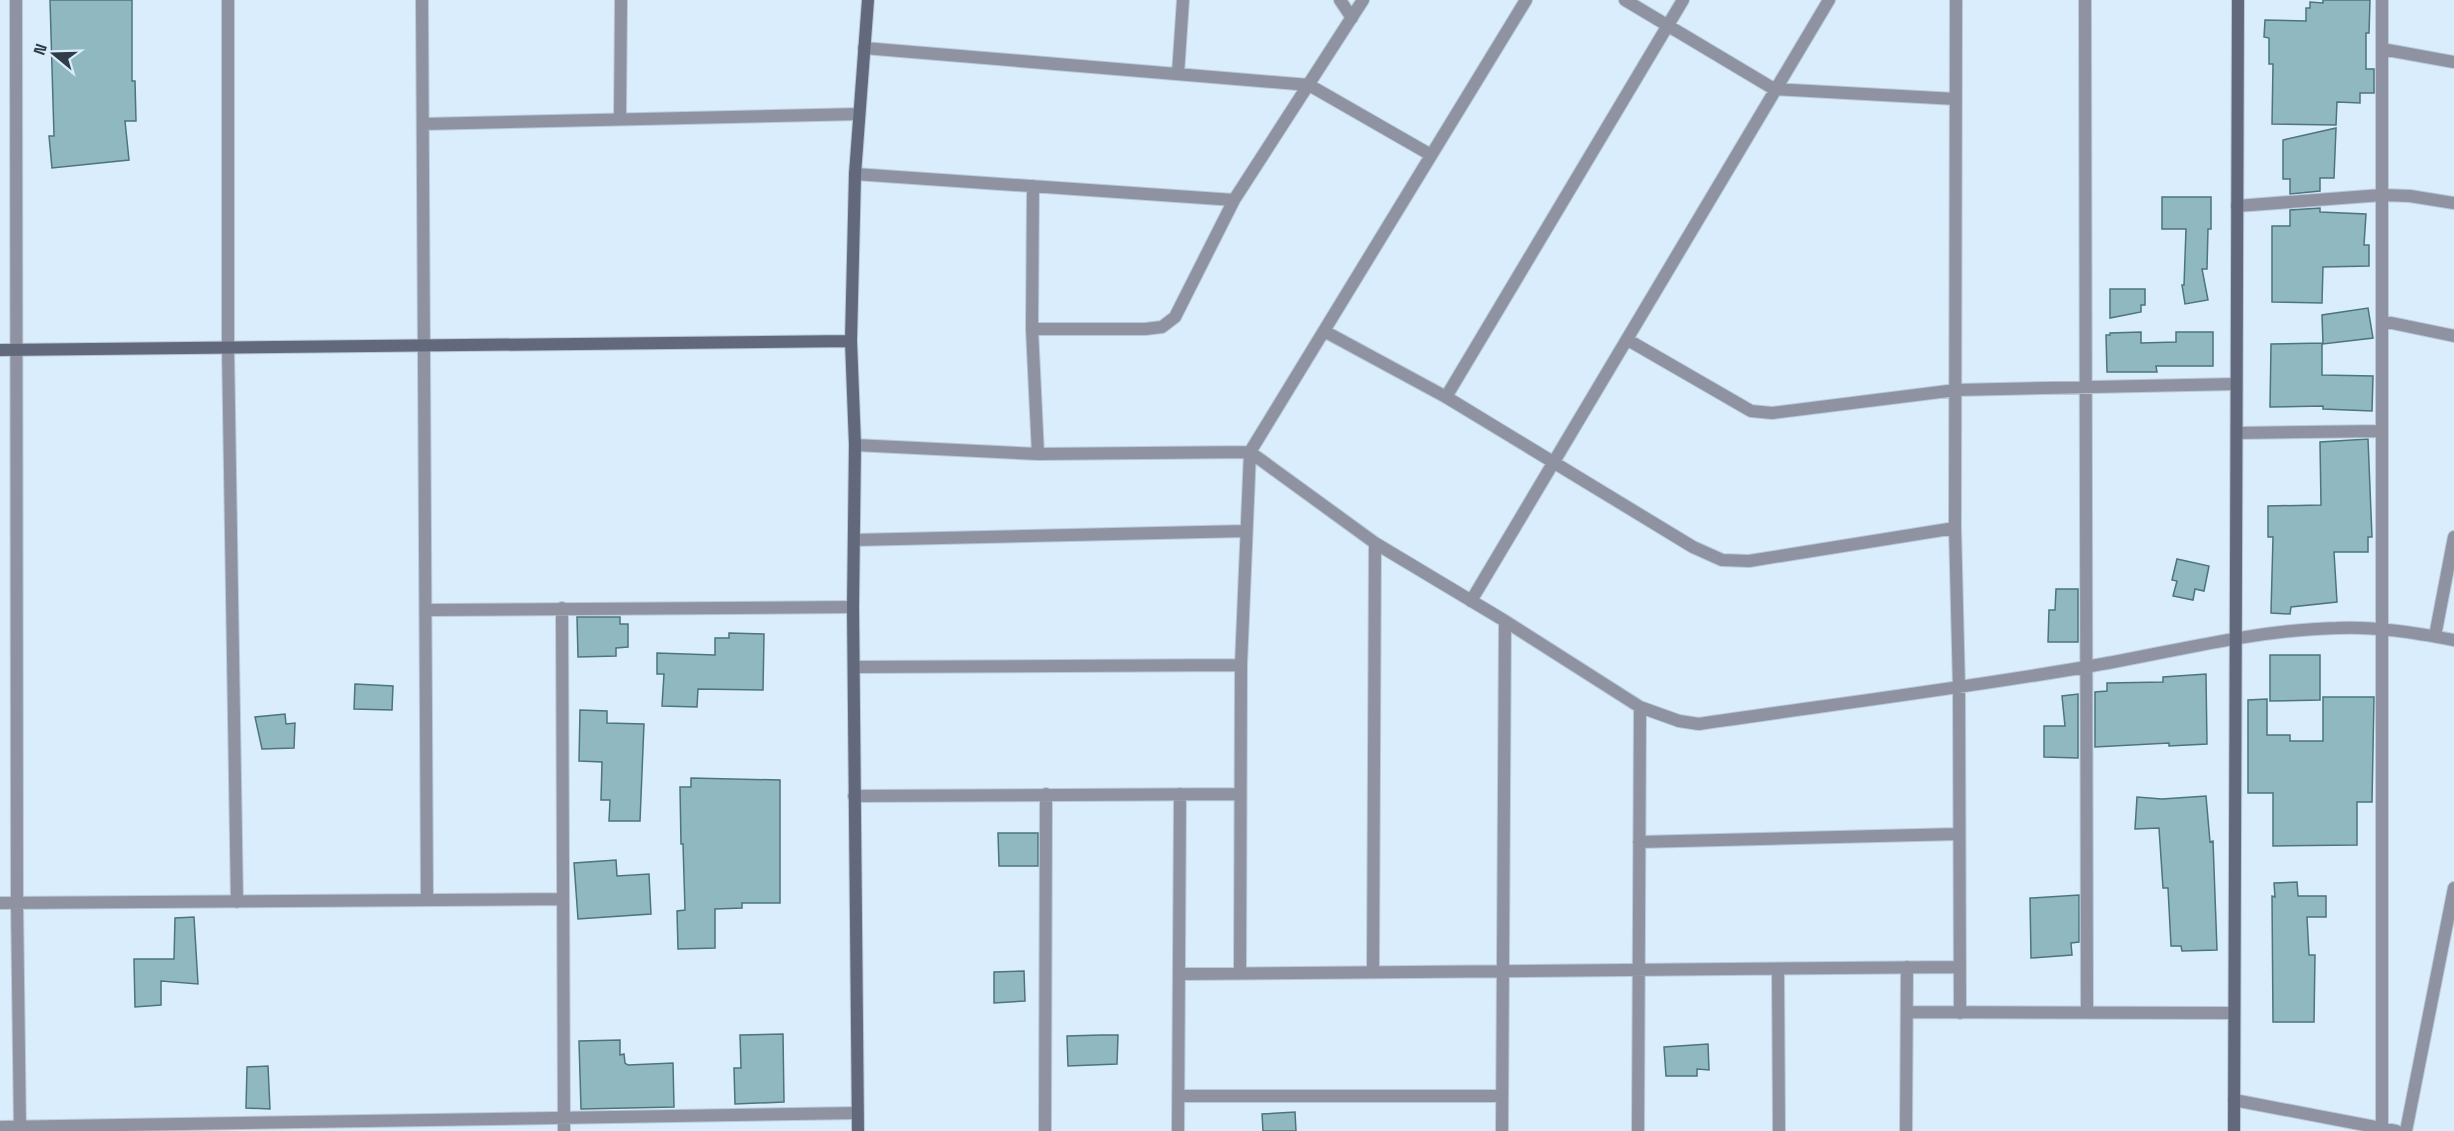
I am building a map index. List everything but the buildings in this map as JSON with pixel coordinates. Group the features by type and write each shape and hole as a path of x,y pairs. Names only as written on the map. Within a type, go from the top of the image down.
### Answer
{"street":[{"path":"16,0 17,903 20,1129"},
{"path":"228,0 228,348 237,902"},
{"path":"422,0 427,900"},
{"path":"620,120 621,0"},
{"path":"858,1131 853,607 855,445 851,342 855,174 868,0"},
{"path":"1178,74 1184,0"},
{"path":"1340,0 1352,18"},
{"path":"1032,329 1144,329 1162,327 1175,316 1234,200 1363,0"},
{"path":"1240,974 1241,665 1250,452 1526,0"},
{"path":"1625,0 1774,89 1956,99"},
{"path":"1446,397 1683,0"},
{"path":"1472,601 1552,462 1628,340 1774,89 1829,0"},
{"path":"1956,0 1955,528 1959,687 1960,1012"},
{"path":"2085,0 2087,1012"},
{"path":"2234,1131 2238,0"},
{"path":"2382,0 2382,1128"},
{"path":"864,48 1309,86 1431,155"},
{"path":"2382,49 2454,62"},
{"path":"423,124 859,114"},
{"path":"855,174 1234,200"},
{"path":"1033,186 1032,329 1038,454"},
{"path":"2237,206 2382,195 2410,196 2454,203"},
{"path":"2382,321 2454,336"},
{"path":"1324,331 1446,397 1693,547 1722,560 1749,561 1955,528"},
{"path":"1628,340 1751,411 1772,413 1956,390 2236,384"},
{"path":"0,350 851,342"},
{"path":"2237,433 2382,431"},
{"path":"855,445 1038,454 1250,452 1375,543 1505,621 1640,707 1679,721 1699,724 2086,667 2235,639 2338,627 2382,630 2454,640"},
{"path":"854,540 1246,531"},
{"path":"2435,636 2454,537"},
{"path":"1372,972 1375,543"},
{"path":"427,610 853,607"},
{"path":"562,608 564,1131"},
{"path":"1502,1131 1505,621"},
{"path":"854,667 1241,665"},
{"path":"1638,1131 1640,707"},
{"path":"1044,1131 1046,794"},
{"path":"1178,1131 1180,794"},
{"path":"854,796 1240,794"},
{"path":"1639,842 1958,834"},
{"path":"2406,1131 2454,888"},
{"path":"0,903 563,899"},
{"path":"1906,1131 1907,967"},
{"path":"1179,974 1959,967"},
{"path":"1778,969 1779,1131"},
{"path":"1907,1012 2234,1013"},
{"path":"1178,1096 1502,1096"},
{"path":"2234,1100 2396,1131"},
{"path":"0,1127 20,1129 857,1113"}]}
